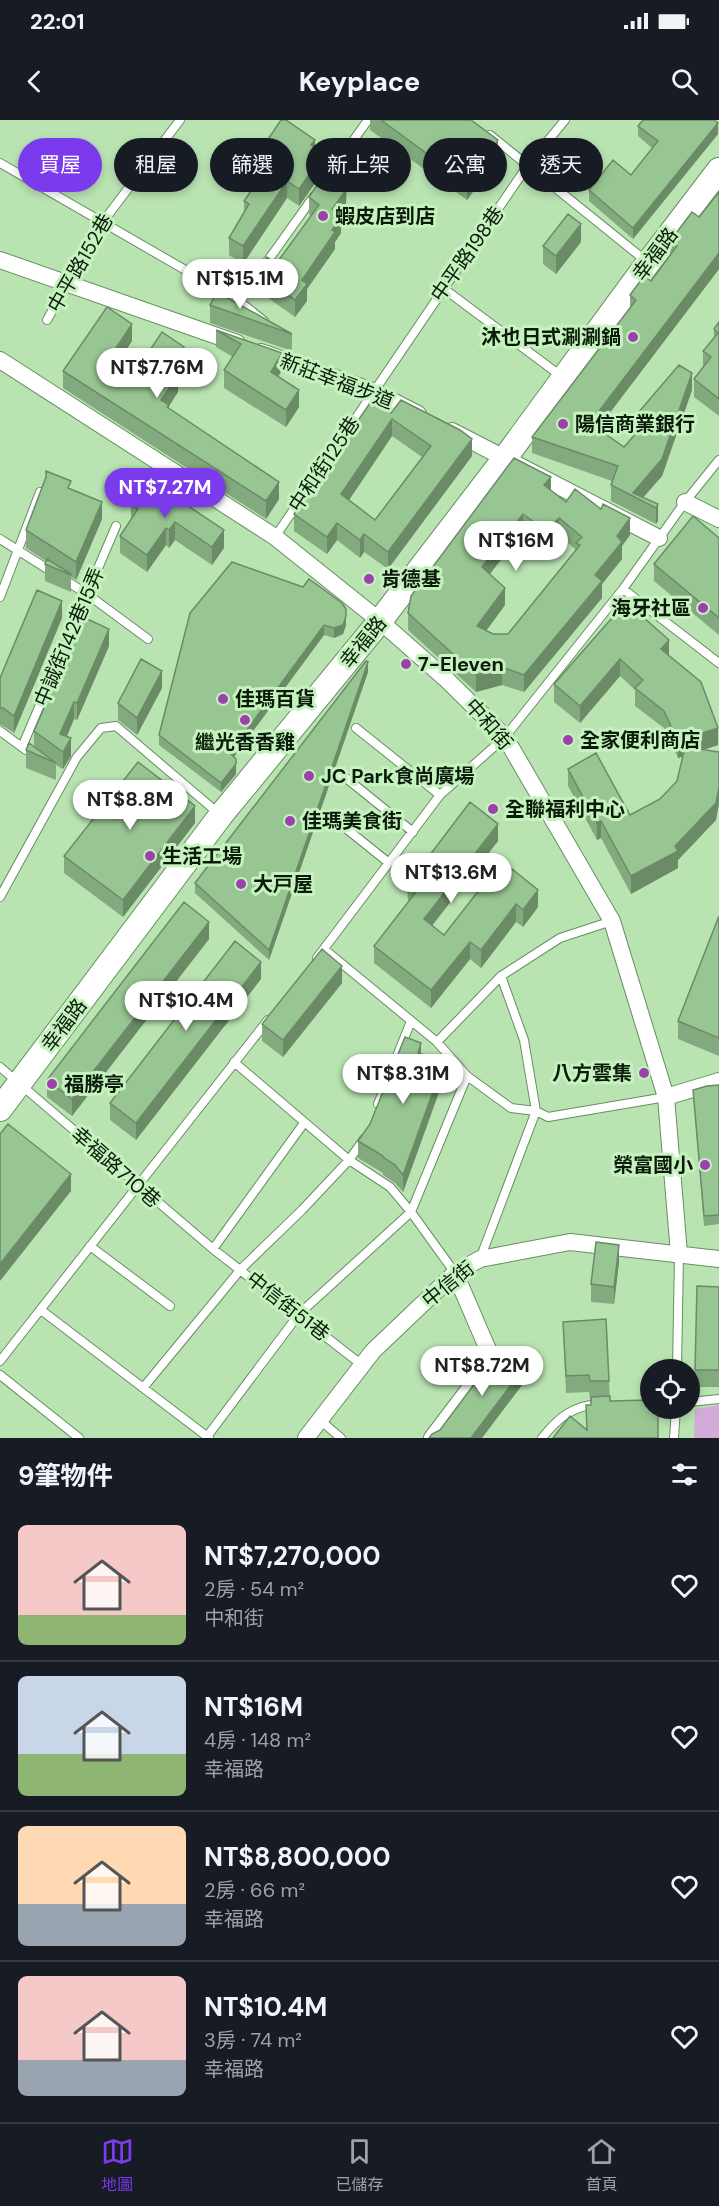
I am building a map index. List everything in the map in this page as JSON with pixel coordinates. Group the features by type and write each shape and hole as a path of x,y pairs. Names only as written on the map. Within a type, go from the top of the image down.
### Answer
{"street":[{"name":"幸福路","path":"0,1109 221,815 380,621 506,458 648,262 719,170"},
{"name":"新莊幸福步道","path":"0,260 373,391 659,538"},
{"name":"中和街","path":"0,360 275,537 380,621 447,680 505,737 612,921 666,1097 679,1254"},
{"path":"685,502 719,519"},
{"path":"666,1097 719,1081"},
{"name":"中信街","path":"306,1438 374,1351 455,1273 480,1259 570,1242 719,1259"},
{"path":"432,1438 492,1359 455,1273"}],"lane":[{"name":"中平路152巷","path":"47,320 102,223 180,120"},
{"path":"355,138 368,120"},
{"name":"中平路198巷","path":"550,138 565,120"},
{"path":"479,126 519,158"},
{"path":"0,163 239,301 271,326"},
{"name":"中平路198巷","path":"373,391 519,178"},
{"path":"239,301 317,192"},
{"path":"561,192 648,262"},
{"path":"442,288 564,378"},
{"name":"中和街125巷","path":"275,537 373,391"},
{"path":"309,968 441,795 505,737 623,589 685,502 719,460"},
{"path":"0,597 40,492"},
{"name":"中誠街142巷15弄","path":"22,747 116,526"},
{"path":"0,539 87,594 148,639"},
{"path":"623,589 719,663"},
{"path":"0,897 77,757 101,728 116,726 221,815"},
{"path":"356,728 441,795"},
{"path":"0,731 31,754"},
{"path":"57,772 65,779"},
{"path":"341,774 413,832"},
{"path":"328,814 389,863"},
{"path":"437,1042 501,976 560,938 612,921"},
{"path":"324,949 437,1042 467,1076 511,1108 536,1111 548,1117 666,1097"},
{"path":"480,1259 536,1111 524,1040 501,976"},
{"path":"0,1361 272,1015"},
{"path":"376,1109 411,1021"},
{"path":"234,1062 349,1160 390,1187 455,1273"},
{"name":"幸福路710巷","path":"0,1067 213,1249"},
{"path":"41,1310 207,1437 299,1314 411,1212 467,1076"},
{"path":"213,1249 304,1123"},
{"path":"143,1388 241,1269 349,1160 364,1139 368,1129"},
{"path":"90,1246 170,1306"},
{"name":"中信街51巷","path":"213,1249 362,1365"},
{"path":"677,1359 679,1254"},
{"path":"0,1375 79,1438"},
{"path":"700,1401 719,1399"},
{"path":"542,1438 553,1424 582,1405 605,1404"},
{"path":"674,1438 675,1419"},
{"path":"320,1420 341,1438"}],"shaded area":[{"path":"719,1405 719,1438 694,1438 695,1419 700,1419 700,1408"}],"building":[{"path":"281,120 286,120 312,138 306,138 306,179 299,189 294,186 294,138 269,138"},
{"path":"381,120 471,120 495,138 423,138 423,151 411,142 411,138 406,138"},
{"path":"643,120 714,120 718,123 633,228 591,192 603,192 603,172 613,160 631,175 658,141 638,126"},
{"path":"250,192 280,192 243,246 229,238 249,204 244,201"},
{"path":"312,192 345,192 332,209 341,216 332,230 335,232 302,280 307,284 295,300 257,272 267,257 276,264 319,205 309,197"},
{"path":"719,192 719,253 590,423 624,447 647,421 637,414 679,365 692,373 662,459 633,493 658,504 656,508 611,485 618,466 532,437 636,300 630,295 644,276 651,281 677,246 670,241 692,212 699,217"},
{"path":"568,214 581,224 556,256 543,246"},
{"path":"217,292 292,334 210,305"},
{"path":"107,307 132,324 106,363 140,386 156,363 146,356 162,332 184,347 170,369 178,375 161,400 169,405 167,407 279,482 266,501 63,371"},
{"path":"719,322 719,399 694,379 711,357 703,351 718,333 714,329"},
{"path":"216,330 282,353 271,372 299,390 286,410 224,370 241,344"},
{"path":"372,400 391,413 401,400 460,430 472,439 388,552 364,534 360,540 337,523 327,537 294,514","holes":["392,419 431,446 375,520 341,494"]},
{"path":"514,458 551,477 544,485 566,502 575,489 601,509 603,504 630,518 617,536 622,542 595,575 602,581 524,675 502,667 476,675 408,613 411,596","holes":["523,514 546,531 559,518 582,537 576,543 580,545 508,634 493,634 477,626 505,588 482,567"]},
{"path":"46,471 71,481 68,488 102,502 76,562 26,530 46,477"},
{"path":"148,479 224,530 212,547 175,522 169,530 166,528 147,555 120,536 138,509 131,504"},
{"name":"海牙社區","path":"693,516 719,538 719,618 654,564"},
{"path":"47,559 71,574 71,575 45,564"},
{"name":"佳瑪百貨","path":"232,562 303,587 309,579 342,603 346,609 346,616 343,625 334,628 324,625 230,753 236,759 236,764 221,783 159,735 190,613"},
{"path":"37,590 62,601 14,716 0,708 0,678"},
{"path":"626,602 669,640 661,649 701,682 718,728 678,741 664,711 635,688 643,680 620,659 580,706 554,684"},
{"path":"83,617 109,629 77,703 74,702 60,734 71,738 63,752 34,731"},
{"path":"141,659 162,671 137,718 118,703"},
{"name":"JC Park食尚廣場","path":"366,661 368,662 269,950 195,883"},
{"path":"29,743 56,763 26,750"},
{"path":"685,747 719,752 719,787 716,803 675,846 678,851 631,876 601,821 597,823 568,769 596,753 630,815 660,799 677,781"},
{"path":"138,762 195,806 123,900 64,856"},
{"path":"470,802 498,824 424,919 444,935 483,885 493,892 512,869 538,890 523,910 516,904 481,950 470,942 431,990 374,946 416,892 407,885"},
{"path":"184,902 209,922 72,1099 47,1080"},
{"path":"719,916 719,1038 678,1021"},
{"path":"235,941 261,962 136,1123 110,1103"},
{"path":"322,949 342,966 283,1040 262,1024"},
{"path":"405,1037 421,1043 418,1053 437,1059 436,1062 443,1064 403,1175 395,1165 358,1141 370,1124"},
{"name":"榮富國小","path":"719,1085 719,1215 704,1216 693,1090"},
{"path":"8,1124 71,1174 0,1264 0,1134"},
{"path":"596,1242 619,1245 614,1287 591,1284"},
{"path":"697,1286 719,1287 719,1370 700,1370 700,1359 695,1359"},
{"path":"606,1319 609,1381 590,1381 589,1375 566,1376 563,1322"},
{"path":"502,1347 526,1365 471,1438 429,1438 440,1430"},
{"path":"610,1396 610,1401 640,1400 640,1419 658,1419 658,1438 553,1438 570,1416 587,1430 586,1405 591,1405 591,1397"}],"place":[{"name":"蝦皮店到店","path":"323,216"},
{"name":"沐也日式涮涮鍋","path":"633,337"},
{"name":"陽信商業銀行","path":"563,424"},
{"name":"肯德基","path":"369,579"},
{"name":"海牙社區","path":"703,608"},
{"name":"7-Eleven","path":"406,664"},
{"name":"佳瑪百貨","path":"223,699"},
{"name":"繼光香香雞","path":"245,720"},
{"name":"全家便利商店","path":"568,740"},
{"name":"JC Park食尚廣場","path":"309,776"},
{"name":"全聯福利中心","path":"493,809"},
{"name":"佳瑪美食街","path":"290,821"},
{"name":"生活工場","path":"150,856"},
{"name":"大戸屋","path":"241,884"},
{"name":"八方雲集","path":"644,1073"},
{"name":"福勝亭","path":"52,1084"},
{"name":"榮富國小","path":"705,1165"}]}
